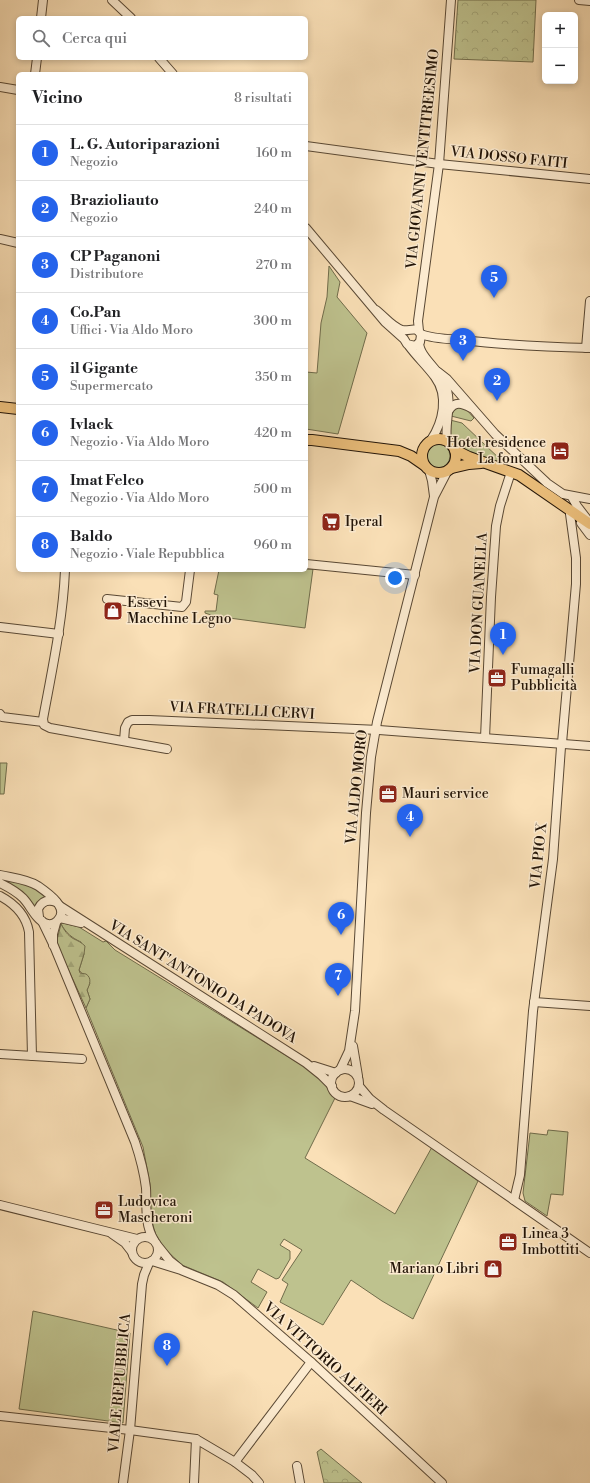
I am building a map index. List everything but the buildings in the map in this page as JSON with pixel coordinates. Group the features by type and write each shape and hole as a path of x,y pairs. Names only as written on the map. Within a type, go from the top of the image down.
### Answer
{"main road":[{"path":"0,403 16,404"},
{"path":"0,407 16,409"},
{"path":"399,451 413,449 436,438 448,441 455,450 456,459 449,470"},
{"path":"308,439 399,451 411,456 426,468 437,473 469,464 487,463"},
{"path":"426,468 421,455 428,442"},
{"path":"455,450 466,456 522,477 570,514 586,521"},
{"path":"553,500 586,521 590,530"}],"street":[{"path":"41,16 43,0"},
{"path":"105,0 122,16"},
{"path":"112,0 129,16"},
{"name":"VIA GIOVANNI VENTITREESIMO","path":"416,334 439,164 451,0"},
{"path":"579,0 590,1"},
{"path":"35,72 37,60"},
{"path":"161,60 171,72"},
{"path":"167,60 176,72"},
{"path":"0,87 16,90"},
{"name":"VIA DOSSO FAITI","path":"308,146 439,164 590,179"},
{"path":"308,230 388,325 404,339 436,377 444,405 438,429 428,442"},
{"path":"0,239 16,243"},
{"path":"404,339 405,333 430,337 523,346 588,348 590,301"},
{"path":"376,310 396,327 416,334"},
{"path":"409,346 415,346 416,334"},
{"path":"416,334 422,353 438,372 459,392 500,440 558,492 590,500"},
{"path":"438,372 447,388 449,407 446,429 448,441"},
{"path":"449,407 459,392"},
{"path":"449,407 461,404 475,411"},
{"name":"VIA ALDO MORO","path":"426,468 432,481 434,497"},
{"name":"VIA ALDO MORO","path":"338,1072 349,1053 352,1039 370,763 376,730 434,497 449,470"},
{"name":"VIA DON GUANELLA","path":"485,738 491,597 498,512 511,472"},
{"path":"574,497 586,521 590,534"},
{"path":"586,521 584,506 590,500"},
{"name":"VIA PIO X","path":"514,1200 520,1175 534,1002 553,859 576,577 576,558 570,514"},
{"path":"308,564 415,575"},
{"path":"65,572 64,596 59,634 43,722 44,725 48,728 167,749"},
{"path":"107,599 182,607 186,602 190,572"},
{"path":"0,627 59,634"},
{"path":"0,714 2,717 43,722"},
{"name":"VIA FRATELLI CERVI","path":"124,741 126,724 129,721 135,720 376,730"},
{"path":"376,730 590,746"},
{"name":"VIA SANT'ANTONIO DA PADOVA","path":"0,875 23,879 34,883 45,891 58,904 86,924 306,1063 332,1086"},
{"path":"0,883 23,898 41,920 49,924 58,920"},
{"path":"0,896 11,902 18,910 26,922 28,929 30,949 32,1056"},
{"path":"54,946 53,934 62,913 58,904 49,900 41,904 38,913 54,946 135,1142 143,1168 146,1187 147,1220 150,1233 156,1243 158,1255 150,1262 145,1263 138,1261 124,1243 110,1233"},
{"name":"VIA SANT'ANTONIO DA PADOVA","path":"58,920 86,924"},
{"path":"534,1002 590,1006"},
{"name":"VIA ALDO MORO","path":"352,1039 358,1077"},
{"path":"0,1054 82,1060"},
{"name":"VIA SANT'ANTONIO DA PADOVA","path":"306,1063 338,1072"},
{"path":"350,1096 356,1092 359,1086 358,1077 351,1070 344,1069 333,1077 332,1086 335,1092 341,1096 350,1096 367,1101 384,1110"},
{"path":"359,1086 368,1097 384,1110 590,1252"},
{"path":"0,1205 110,1233 138,1238 146,1236 156,1243"},
{"path":"132,1252 133,1244 138,1238 147,1220"},
{"name":"VIA VITTORIO ALFIERI","path":"156,1243 170,1260 181,1270"},
{"name":"VIALE REPUBBLICA","path":"138,1261 142,1284"},
{"name":"VIA VITTORIO ALFIERI","path":"150,1262 181,1270 218,1285 234,1295 312,1362 442,1483"},
{"name":"VIALE REPUBBLICA","path":"123,1483 130,1430 142,1284 150,1262"},
{"path":"235,1462 312,1362"},
{"path":"0,1416 130,1430 196,1439 235,1462 252,1475 259,1483"},
{"path":"194,1483 196,1439"},
{"path":"297,1466 300,1483"}],"green space":[{"path":"458,0 536,0 533,62 454,59"},
{"path":"329,266 340,282 337,297 367,333 338,434 308,429 308,372 317,373 321,323 327,297"},
{"path":"456,407 465,408 474,418 471,421 451,416"},
{"path":"450,420 462,423 502,461 489,460 474,456 454,444 451,439"},
{"path":"438,444 447,447 450,456 447,465 438,468 429,465 426,456 429,447"},
{"path":"308,569 313,569 305,628 214,616 205,613 205,611 216,611 218,595 214,594 219,572 308,572"},
{"path":"0,763 7,763 4,794 0,794"},
{"path":"0,878 26,883 47,897 34,907 0,880"},
{"path":"63,923 79,927 103,942 106,941 115,950 313,1072 323,1080 335,1098 305,1158 395,1214 432,1147 478,1181 413,1319 382,1301 351,1280 323,1325 280,1302 288,1284 282,1280 302,1250 284,1239 280,1245 290,1251 290,1259 279,1278 276,1279 258,1269 251,1282 267,1292 258,1308 223,1282 182,1265 166,1250 157,1238 151,1216 150,1184 143,1147 86,1008 90,999 87,990 90,983 79,970 84,954 81,942 67,933 61,924"},
{"path":"61,924 70,936 85,946 79,970 80,973 86,974 90,979 87,990 90,999 86,1008 58,947 57,940"},
{"path":"548,1130 568,1132 563,1195 551,1194 547,1216 525,1201 523,1193 530,1133 547,1135"},
{"path":"33,1311 130,1333 123,1423 19,1409"},
{"path":"321,1449 362,1483 324,1483 317,1452"}],"place":[{"name":"il Gigante","path":"494,298"},
{"name":"CP Paganoni","path":"463,361"},
{"name":"Brazioliauto","path":"497,401"},
{"name":"Hotel residence La fontana","path":"560,451"},
{"name":"Iperal","path":"331,522"},
{"name":"Essevi Macchine Legno","path":"113,611"},
{"name":"L. G. Autoriparazioni","path":"503,655"},
{"name":"Fumagalli Pubblicità","path":"497,678"},
{"name":"Mauri service","path":"388,794"},
{"name":"Co.Pan","path":"410,837"},
{"name":"Ivlack","path":"341,935"},
{"name":"Imat Felco","path":"338,996"},
{"name":"Ludovica Mascheroni","path":"104,1210"},
{"name":"Linea 3 Imbottiti","path":"508,1242"},
{"name":"Mariano Libri","path":"493,1269"},
{"name":"Baldo","path":"167,1366"}]}
